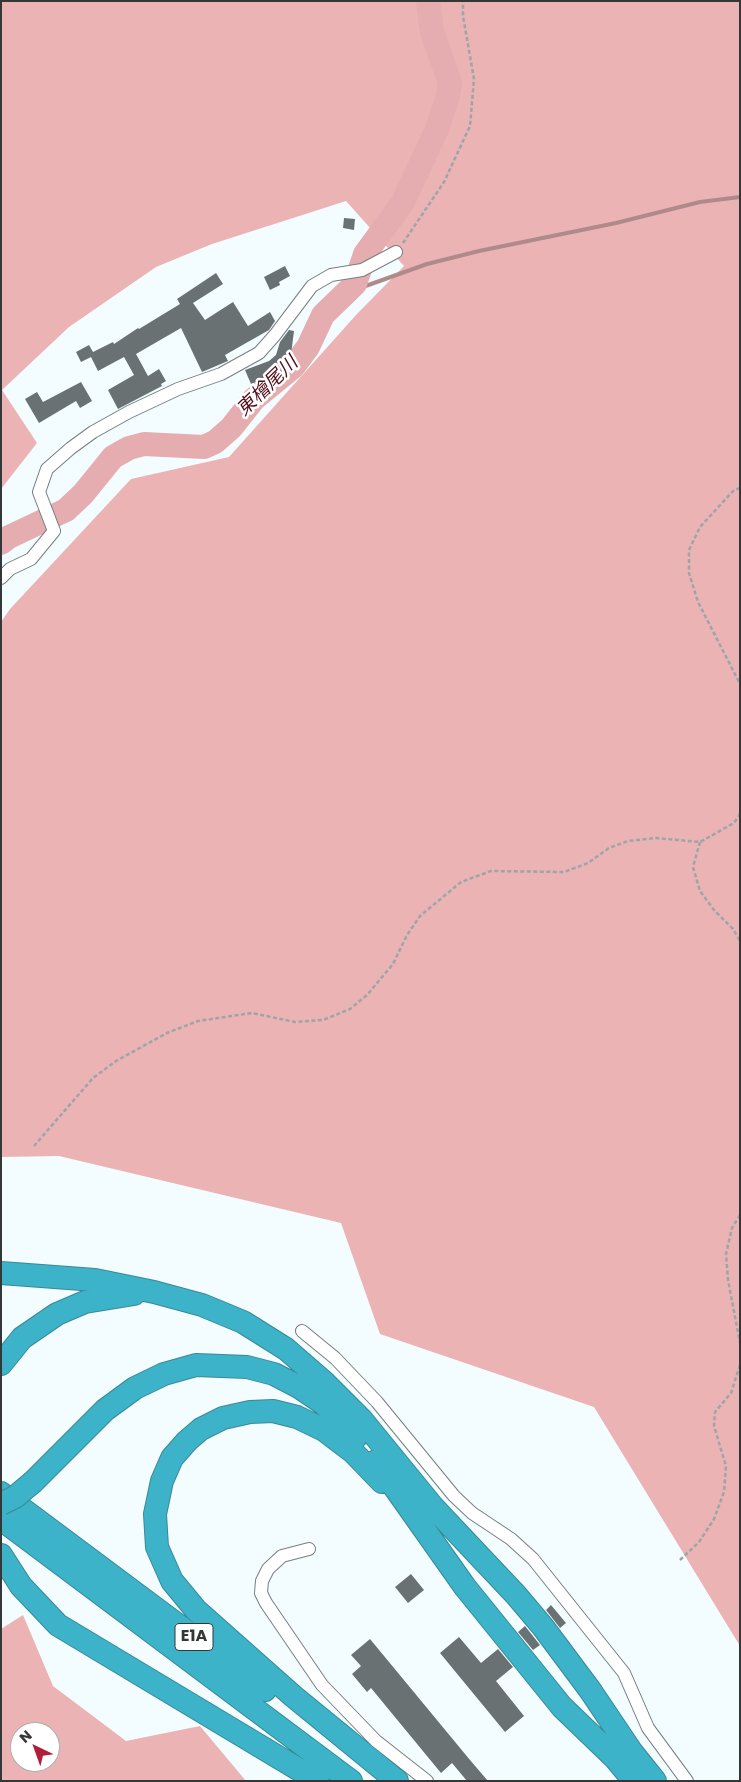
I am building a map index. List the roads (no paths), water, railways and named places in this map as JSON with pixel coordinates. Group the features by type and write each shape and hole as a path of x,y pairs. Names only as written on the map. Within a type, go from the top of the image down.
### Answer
{"highway":[{"path":"1,1274 95,1280 154,1292 202,1305 243,1322 286,1349 324,1382 362,1420 433,1507 543,1627 590,1690 631,1751 655,1781"},
{"path":"1,1364 22,1338 57,1314 85,1302 110,1296 154,1292"},
{"path":"1,1504 14,1497 33,1482 105,1410 135,1388 164,1374 196,1365 222,1364 247,1367 274,1374 299,1387 324,1404 348,1428 382,1468 465,1588 556,1699 615,1758 634,1781"},
{"path":"397,1781 293,1696 196,1610 172,1581 157,1547 155,1514 162,1481 172,1458 201,1429 223,1418 250,1412 273,1411 297,1417 324,1430 353,1452 418,1518"},
{"name":"E1A","path":"1,1493 387,1781"},
{"name":"E1A","path":"1,1519 351,1781"},
{"path":"1,1554 21,1586 58,1625 318,1781"}],"street":[{"path":"1,578 10,569 31,559 54,531 39,492 47,469 71,448 93,432 130,412 178,389 221,374 259,353 276,335 312,286 331,275 362,270 396,252"},
{"path":"302,1331 335,1358 371,1396 472,1514 511,1540 533,1559 624,1673 648,1728 687,1781"},
{"path":"309,1549 282,1556 268,1569 262,1581 261,1593 322,1685 376,1741 427,1781"}],"waterway":[{"name":"東檜尾川","path":"1,543 9,537 66,510 83,494 113,457 129,448 144,444 204,447 215,442 231,428 254,399 293,367 308,347 323,315 355,284 365,254 403,202 437,129 448,96 450,83 432,32 428,1"},
{"path":"346,293 427,264 479,251 616,223 700,202 740,197"}]}
